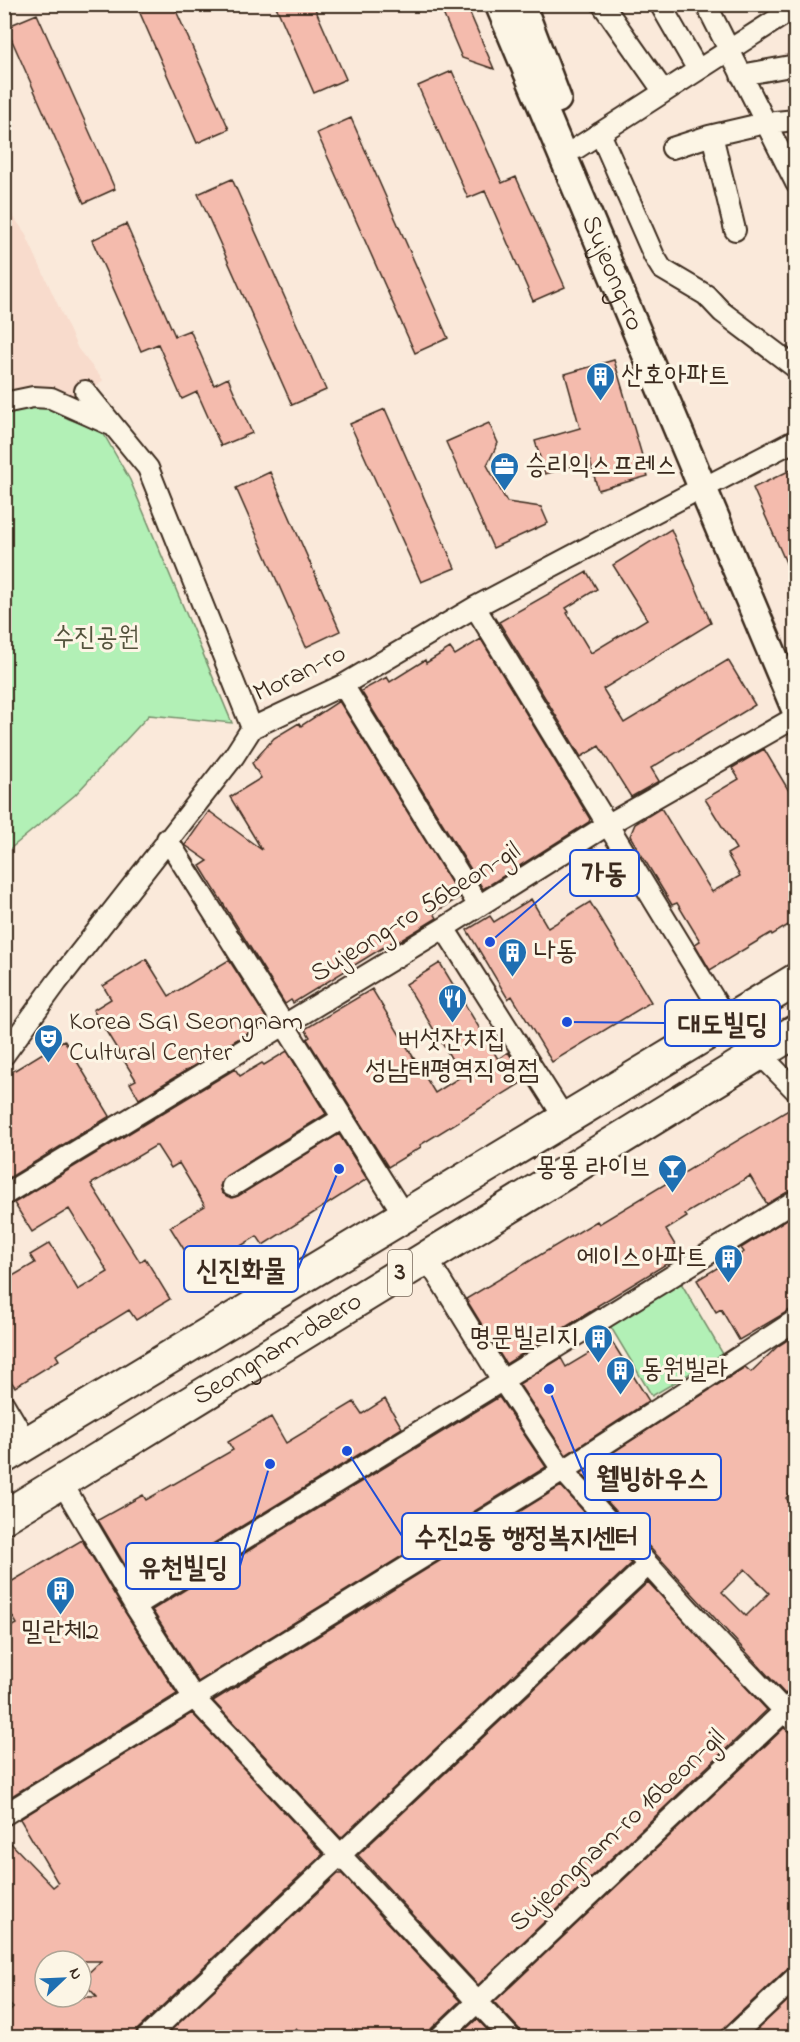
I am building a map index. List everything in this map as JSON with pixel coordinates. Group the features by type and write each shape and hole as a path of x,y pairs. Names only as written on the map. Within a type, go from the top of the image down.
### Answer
{"main road":[{"name":"Sujeong-ro","path":"499,4 708,485 795,666"},
{"name":"Sujeong-ro","path":"521,4 795,710"},
{"name":"Seongnam-daero","path":"16,1450 795,980"},
{"name":"Seongnam-daero","path":"4,1517 795,1031"}],"street":[{"path":"602,4 664,92"},
{"path":"660,4 698,70"},
{"path":"706,4 795,183"},
{"path":"577,148 795,7"},
{"path":"741,75 795,65"},
{"path":"672,148 709,136 765,123 795,120"},
{"path":"600,133 654,256 662,269 706,296 722,312 795,368"},
{"path":"709,136 714,143 735,230"},
{"path":"85,392 148,468 252,728"},
{"path":"4,403 33,397 51,398 111,425"},
{"name":"Moran-ro","path":"4,1055 57,982 234,756 252,728 344,685 475,607 795,440"},
{"path":"475,607 728,1022"},
{"path":"344,685 479,906"},
{"name":"Sujeong-ro 56beon-gil","path":"4,1195 444,928 607,825 795,717"},
{"path":"168,839 404,1215"},
{"path":"444,928 565,1119"},
{"path":"759,1053 795,1091"},
{"path":"232,1186 343,1118"},
{"path":"135,1606 795,1200"},
{"path":"426,1257 502,1380 563,1471 648,1565 792,1711"},
{"path":"6,1811 563,1471 795,1320"},
{"name":"Seongnam-daero","path":"4,1404 16,1450"},
{"path":"62,1483 135,1606 194,1698 511,2037"},
{"path":"146,2037 648,1565"},
{"name":"Sujeongnam-ro 16beon-gil","path":"439,2037 792,1711"},
{"path":"732,2037 795,1977"}],"shaded area":[{"path":"4,203 25,233 78,349 103,380 81,403 5,392"}],"green space":[{"name":"수진공원","path":"30,407 48,408 69,419 102,431 130,480 232,723 149,715 75,795 5,853 5,411"},
{"path":"681,1283 723,1354 652,1396 609,1324"}],"building":[{"path":"136,4 173,4 229,129 197,143"},
{"path":"275,4 313,4 346,79 314,93"},
{"path":"439,4 466,4 494,69 462,58"},
{"path":"37,14 115,189 84,203 6,27"},
{"path":"452,71 502,183 516,177 565,287 533,301 485,191 468,198 418,86"},
{"path":"351,118 448,338 415,353 317,133"},
{"path":"232,179 326,390 292,405 198,194"},
{"path":"126,224 175,336 190,330 214,385 228,378 252,433 221,446 197,392 182,399 158,344 141,351 92,240"},
{"name":"산호아파트","path":"614,360 648,476 598,490 590,461 545,474 535,441 580,428 565,374"},
{"path":"385,409 455,568 421,582 350,424"},
{"path":"489,423 498,443 487,465 507,502 541,507 548,523 493,548 446,442"},
{"path":"795,468 795,583 753,488"},
{"path":"270,472 340,631 306,647 236,488"},
{"path":"671,529 711,623 603,689 624,723 728,660 755,705 651,768 659,781 631,797 599,746 581,757 499,622 587,572 597,589 566,608 591,653 647,619 613,565"},
{"path":"481,639 590,819 589,822 483,889 361,691 387,677 390,682 425,660 426,663 450,648 455,655"},
{"path":"339,701 460,897 434,913 437,918 398,942 397,939 293,1003 291,1000 285,1004 200,866 208,861 185,845 209,811 262,850 230,797 261,778 252,763 274,738 299,723 301,726"},
{"path":"764,749 795,801 795,921 710,970 695,944 700,941 677,903 672,905 630,836 635,824 661,808 712,892 740,876 727,854 736,849 705,799 739,779 732,768"},
{"path":"531,899 548,928 590,902 651,1002 552,1062 512,996 508,999 467,930 490,916 494,922"},
{"path":"146,959 169,996 229,960 267,1019 263,1021 264,1023 139,1099 130,1083 136,1080 93,1010 111,999 103,986"},
{"path":"440,963 498,1059 508,1052 526,1080 388,1167 307,1039 310,1037 305,1029 372,989 435,1093 462,1076 406,984"},
{"path":"64,1040 110,1116 4,1181 4,1088 10,1073"},
{"path":"287,1051 326,1114 226,1176 220,1186 222,1193 232,1198 238,1196 339,1134 367,1179 263,1245 257,1236 198,1272 170,1227 205,1206 179,1163 171,1168 155,1146 91,1184 140,1262 145,1258 170,1299 136,1320 129,1310 56,1355 59,1360 15,1387 4,1371 4,1281 35,1263 30,1255 50,1243 78,1290 108,1272 69,1209 32,1232 14,1203 235,1069 240,1076"},
{"path":"795,1106 795,1188 767,1204 750,1176 685,1214 687,1217 666,1230 681,1255 506,1364 466,1299 597,1221 599,1224"},
{"path":"795,1214 795,1307 739,1340 721,1309 716,1312 697,1280 744,1252 741,1248"},
{"path":"795,1335 795,1489 786,1498 795,1508 795,1688 785,1694 581,1473 745,1367 751,1372 778,1346","holes":["745,1569 769,1593 746,1616 722,1592"]},
{"path":"611,1340 649,1401 566,1455 519,1384 561,1358 566,1367"},
{"path":"499,1397 546,1467 198,1682 152,1610"},
{"path":"385,1399 402,1428 139,1589 98,1520 143,1495 146,1500 233,1450 228,1442 271,1417 286,1443 354,1402 362,1414"},
{"path":"561,1486 631,1564 341,1838 213,1701"},
{"path":"82,1540 177,1694 7,1799 4,1794 4,1631 17,1624 4,1602 4,1586"},
{"path":"648,1582 767,1710 478,1985 358,1855"},
{"path":"192,1713 323,1854 138,2029 134,2037 4,2037 4,2017 13,2008 4,1999 4,1836 53,1887 58,1883 20,1819"},
{"path":"784,1728 795,1736 795,1965 788,1968 723,2029 719,2037 523,2037 520,2030 494,2002"},
{"path":"338,1874 342,1874 460,2001 431,2029 427,2037 306,2037 296,2028 286,2037 164,2037"},
{"path":"795,1994 795,2037 749,2037"},
{"path":"477,2019 494,2037 457,2037"}],"place":[{"name":"산호아파트","path":"600,402"},
{"name":"승리익스프레스","path":"504,492"},
{"name":"가동","path":"490,942"},
{"name":"나동","path":"513,978"},
{"name":"대도빌딩","path":"567,1022"},
{"name":"버섯잔치집 성남태평역직영점","path":"452,1024"},
{"name":"Korea SGI Seongnam Cultural Center","path":"48,1064"},
{"name":"신진화물","path":"339,1169"},
{"name":"몽몽 라이브","path":"672,1194"},
{"name":"에이스아파트","path":"728,1284"},
{"name":"명문빌리지","path":"599,1364"},
{"name":"웰빙하우스","path":"549,1389"},
{"name":"동원빌라","path":"620,1396"},
{"name":"수진2동 행정복지센터","path":"347,1451"},
{"name":"유천빌딩","path":"270,1464"},
{"name":"밀란체2","path":"60,1616"}]}
